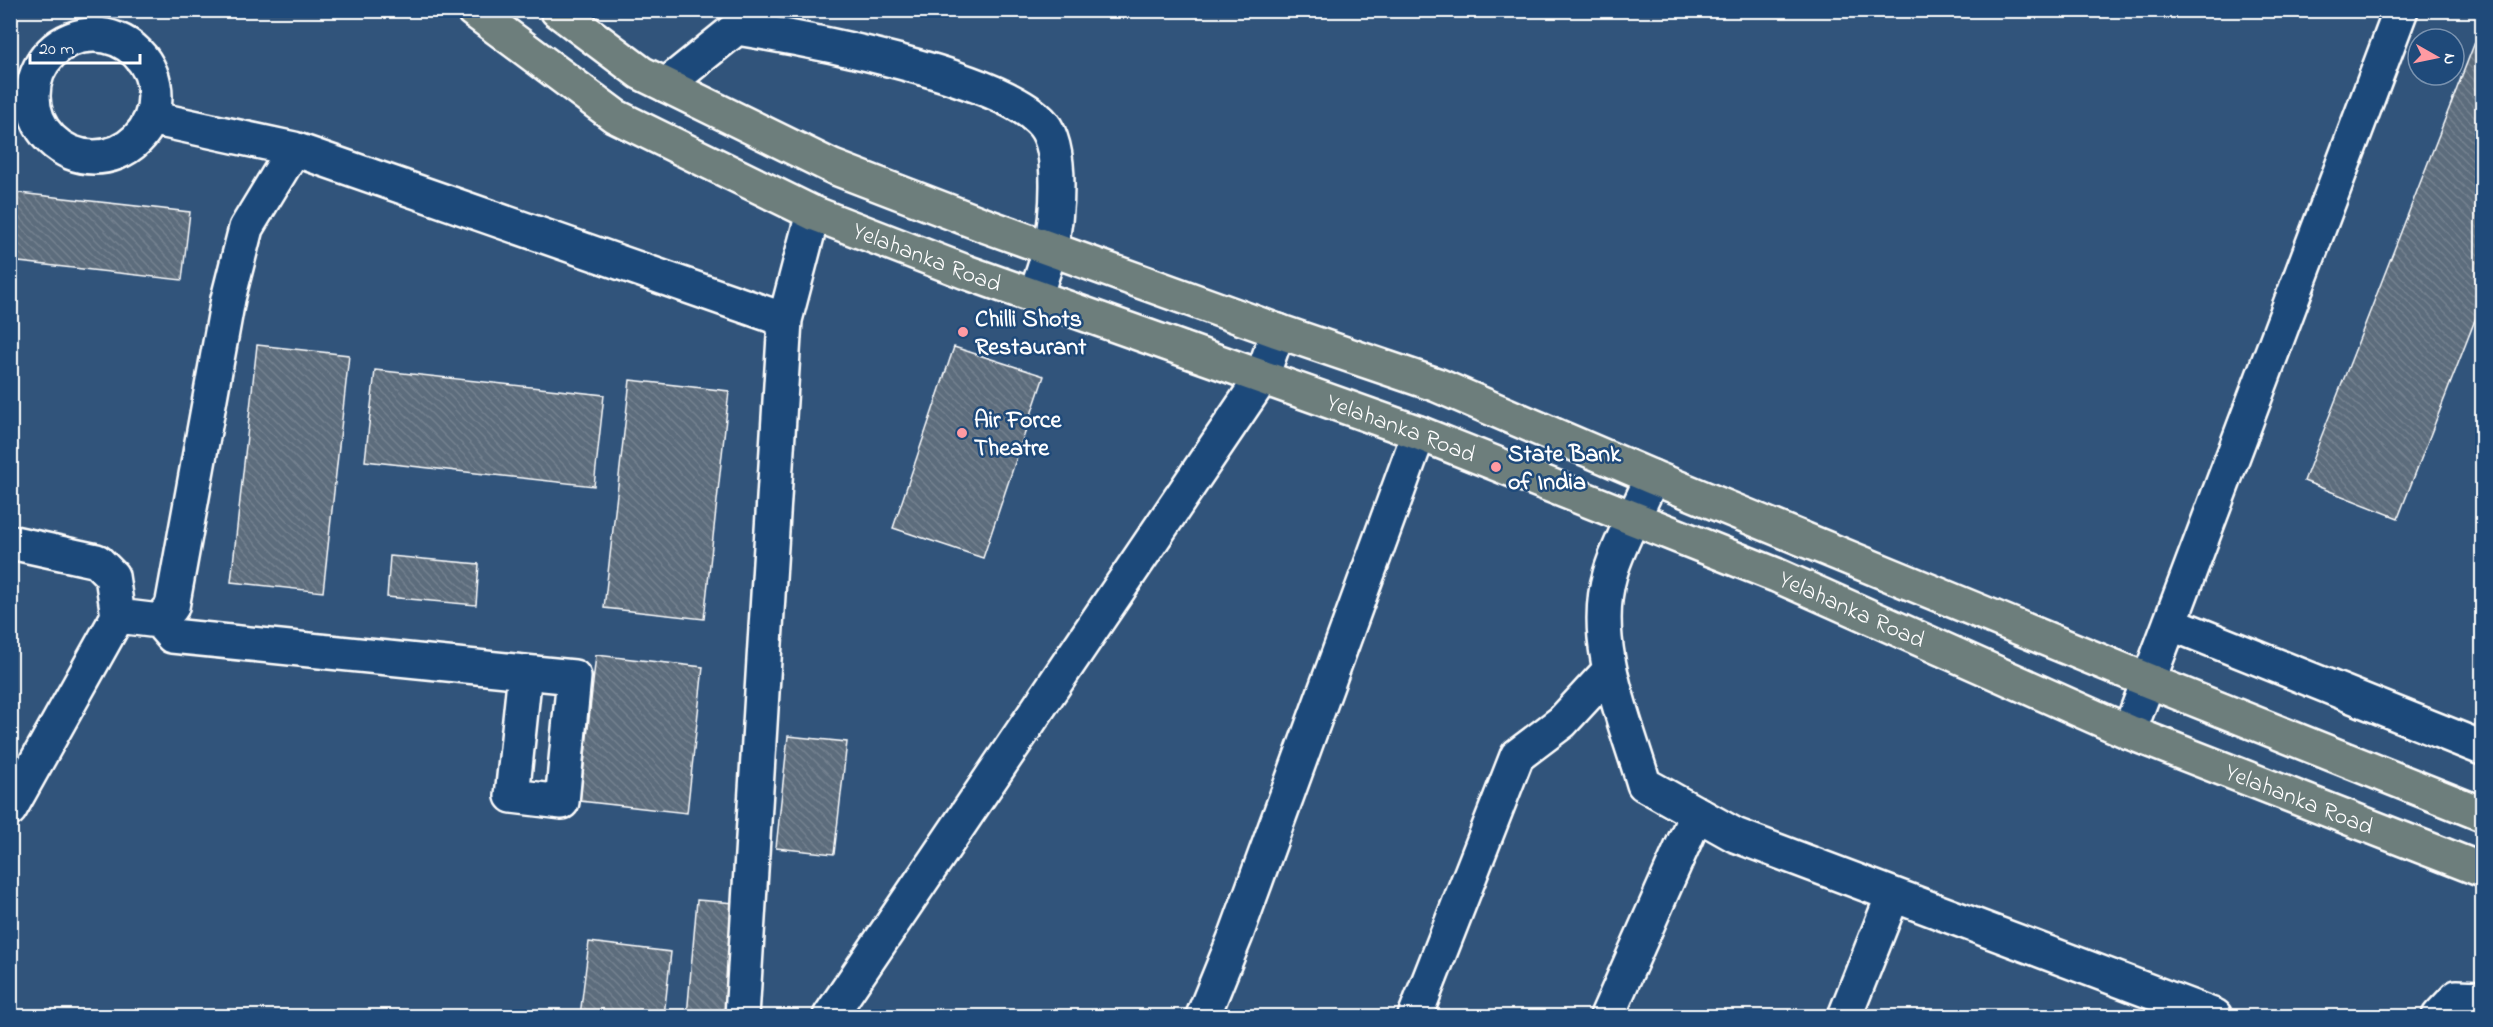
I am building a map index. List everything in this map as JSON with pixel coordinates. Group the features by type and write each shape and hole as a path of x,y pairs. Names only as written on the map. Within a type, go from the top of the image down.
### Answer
{"main road":[{"name":"Yelahanka Road","path":"473,10 615,116 813,213 1035,297 1419,433 1776,575 2129,732 2482,870"},
{"name":"Yelahanka Road","path":"557,10 641,73 833,167 1050,249 1437,385 1652,477 2148,681 2482,814"}],"lane":[{"path":"2129,732 2401,10"},
{"path":"666,85 747,19 785,36 929,71 995,93 1019,105 1044,125 1055,152 1056,183 1050,249 1035,297"},
{"path":"89,34 109,36 128,45 143,58 152,77 155,97 151,118 141,135 126,148 107,156 87,157 68,152 52,141 39,125 33,106 22,94 52,51 69,40 89,34"},
{"path":"151,118 294,149 785,320"},
{"path":"159,621 172,607 228,299 246,228 294,149"},
{"path":"742,1017 785,320 813,213"},
{"path":"830,1017 1262,379 1278,331"},
{"path":"1203,1017 1236,935 1419,433"},
{"path":"1652,477 1609,575 1603,618 1610,670 1644,784 1735,835 2215,1017"},
{"path":"10,542 97,561 111,576 118,616 10,809"},
{"path":"118,616 159,621 172,636 525,672"},
{"path":"2170,623 2482,748"},
{"path":"1415,1017 1517,756 1562,722 1610,670"},
{"path":"1607,1017 1697,813"},
{"path":"1845,1017 1893,895"},
{"path":"2439,1017 2457,997 2482,999"}],"building":[{"path":"2477,37 2482,39 2482,302 2398,518 2304,481 2458,87 2466,87 2466,65"},
{"path":"10,192 190,212 182,280 10,261"},
{"path":"257,345 349,355 323,592 231,582"},
{"path":"954,347 1044,376 983,558 893,528"},
{"path":"375,370 604,395 594,486 365,461"},
{"path":"630,380 729,391 704,619 604,608"},
{"path":"390,556 479,564 476,605 387,597"},
{"path":"596,655 703,667 687,813 580,801"},
{"path":"788,736 847,742 834,854 776,848"},
{"path":"697,900 735,903 725,1016 687,1016"},
{"path":"589,942 671,952 664,1016 580,1016"}],"place":[{"name":"Chilli Shots Restaurant","path":"963,332"},
{"name":"Air Force Theatre","path":"962,433"},
{"name":"State Bank of India","path":"1496,467"}]}
